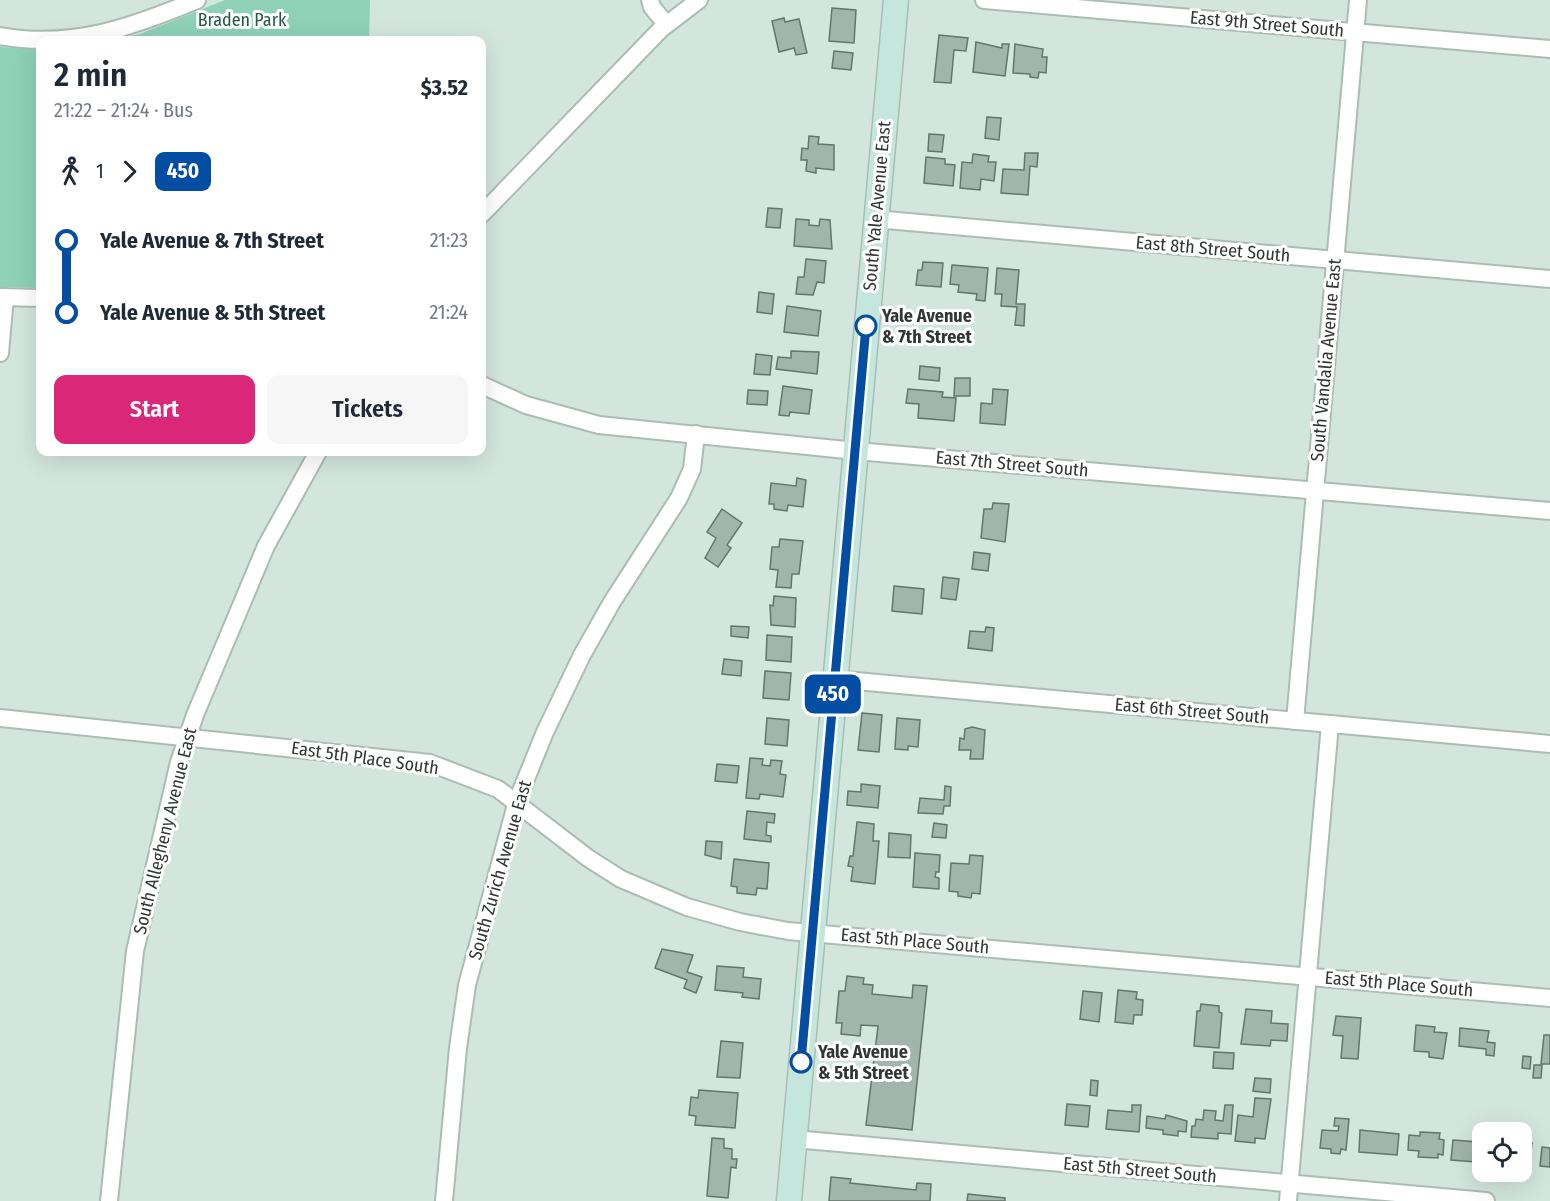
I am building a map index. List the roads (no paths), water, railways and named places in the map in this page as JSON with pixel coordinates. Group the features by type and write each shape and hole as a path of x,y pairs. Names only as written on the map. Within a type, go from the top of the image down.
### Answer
{"main road":[{"name":"South Yale Avenue East","path":"789,1201 896,0"}],"street":[{"path":"90,36 121,28 179,4 197,0"},
{"path":"650,0 652,7 666,24"},
{"path":"486,210 666,24 699,0"},
{"name":"East 9th Street South","path":"984,0 1125,6 1355,32 1550,49"},
{"name":"South Vandalia Avenue East","path":"1295,721 1358,0"},
{"path":"0,36 36,39"},
{"name":"East 8th Street South","path":"875,219 1550,279"},
{"path":"0,353 3,297 36,298"},
{"name":"East 7th Street South","path":"486,387 526,405 599,425 856,451 1550,511"},
{"name":"South Zurich Avenue East","path":"444,1201 458,1048 467,985 516,801 545,732 582,655 612,602 679,498 692,469 696,434"},
{"name":"South Allegheny Avenue East","path":"109,1201 135,951 187,738 266,546 316,456"},
{"name":"East 6th Street South","path":"834,679 1550,744"},
{"name":"East 5th Place South","path":"0,718 430,763 498,789 588,858 621,879 669,901 740,922 812,932 1550,998"},
{"path":"1288,1201 1330,724"},
{"name":"East 5th Street South","path":"794,1139 1486,1201"}],"place":[{"name":"Yale Avenue & 7th Street","path":"866,326"},
{"name":"Yale Avenue & 5th Street","path":"801,1062"}],"park label":[{"name":"Braden Park","path":"242,20"}]}
